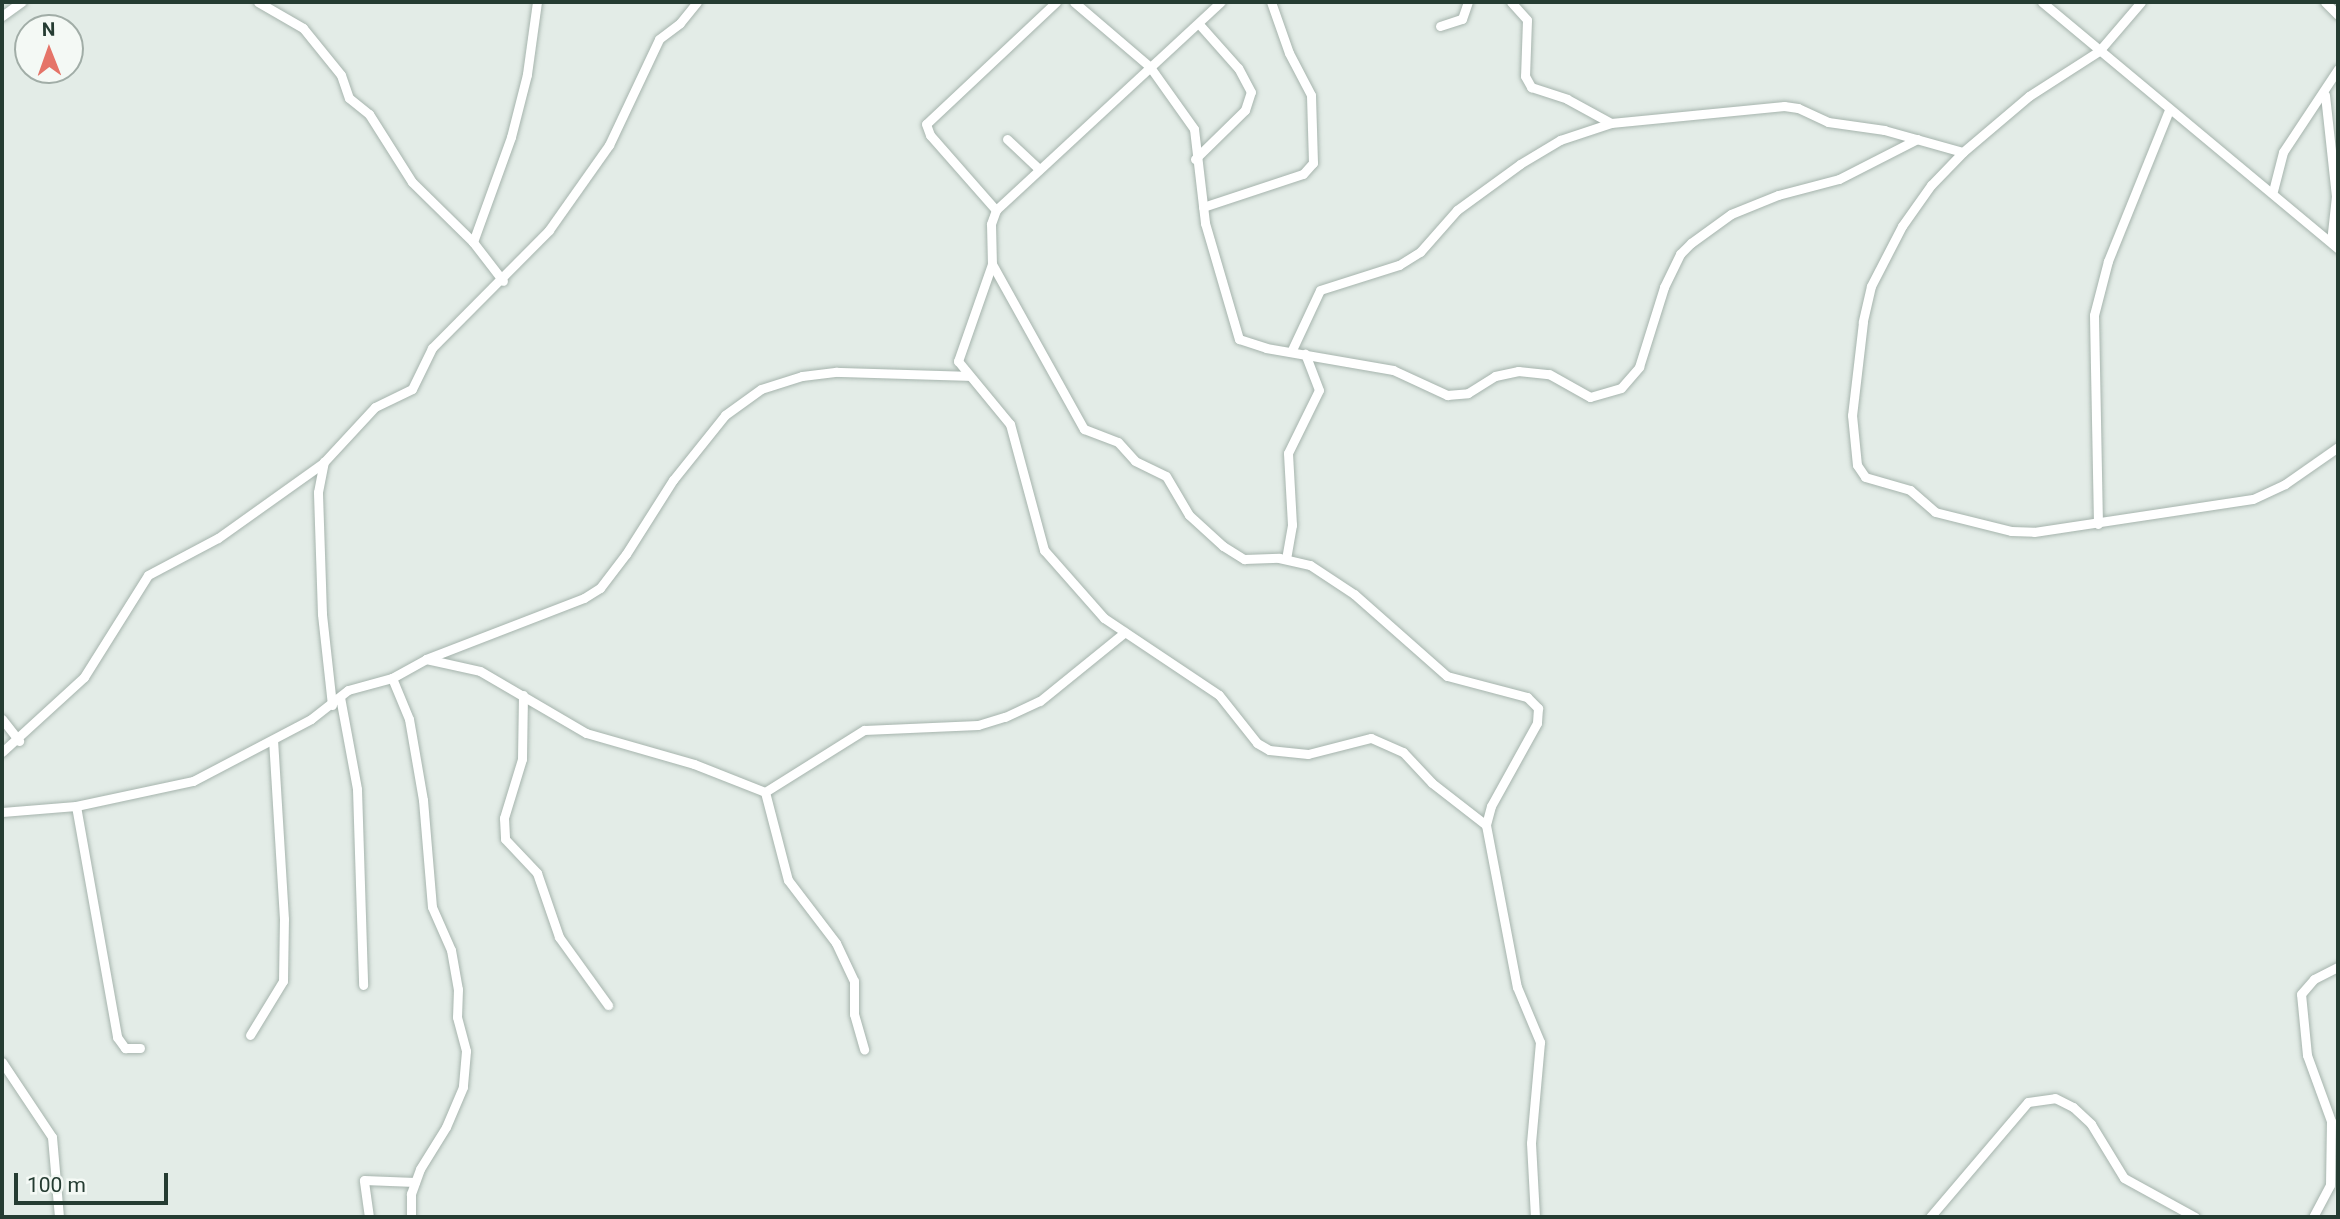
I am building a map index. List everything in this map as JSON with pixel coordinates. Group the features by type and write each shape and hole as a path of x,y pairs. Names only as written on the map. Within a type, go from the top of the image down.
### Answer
{"street":[{"path":"2,16 21,2"},
{"path":"258,2 303,28 418,189 473,242 503,281"},
{"path":"473,242 511,137 527,74 537,2"},
{"path":"2,752 19,741 84,677 148,575 218,538 324,462 375,407 412,389 432,348 503,281 584,181 623,119 656,44 697,2"},
{"path":"996,210 930,135 926,124 1056,2"},
{"path":"1074,2 1150,67 1194,130 1195,159 1203,207 1235,334 1245,343 1393,370 1447,395 1468,393 1495,376 1518,371 1549,374 1590,397 1607,395 1621,388 1639,367 1664,287 1680,254 1691,243 1731,214 1778,195 1839,179 1917,139"},
{"path":"1221,2 996,210 991,224 992,264 958,354 960,369 1010,424 1044,550 1096,610 1219,695 1257,743 1269,750 1308,754 1371,738 1403,752 1432,783 1486,825"},
{"path":"1203,207 1303,174 1313,163 1311,95 1289,52 1271,2"},
{"path":"1440,26 1462,19 1468,2"},
{"path":"1511,2 1528,20 1525,76 1531,87 1567,99 1611,122"},
{"path":"2042,2 2169,110 2273,191 2335,246"},
{"path":"2141,2 2099,51 2029,96 1963,152 1916,205 1871,286 1856,359 1853,455 1865,477 1910,490 1935,513 2011,531 2062,531 2253,499 2285,484 2338,447"},
{"path":"2325,2 2338,15"},
{"path":"1195,159 1245,110 1251,92 1238,68 1199,24"},
{"path":"2273,191 2283,152 2325,95 2338,69"},
{"path":"2325,95 2337,200 2335,246"},
{"path":"1291,352 1321,290 1399,265 1420,252 1457,210 1520,163 1560,140 1611,122 1784,106 1798,108 1828,122 1917,139 1963,152"},
{"path":"2098,524 2094,315 2111,252 2169,110"},
{"path":"1007,139 1039,169"},
{"path":"992,264 1084,429 1118,442 1135,461 1166,476 1195,522 1233,554 1286,559 1310,565 1354,594 1447,676 1510,692 1535,704 1540,714 1537,723 1490,806 1486,825 1517,987 1540,1042 1531,1143 1535,1217"},
{"path":"1286,559 1293,502 1288,453 1319,390 1306,354"},
{"path":"2,812 76,806 193,781 273,741 360,685 391,678 426,659 584,598 600,588 673,480 725,415 761,389 802,376 837,372 968,376"},
{"path":"324,462 318,478 320,544 332,705"},
{"path":"765,792 864,730 978,725 1005,717 1040,701 1125,632"},
{"path":"426,659 480,671 586,733 694,764 765,792"},
{"path":"391,678 409,719 423,800 432,907 451,950 458,989 457,1017 466,1051 456,1105 415,1182 411,1217"},
{"path":"523,695 522,759 504,818 505,839 537,873 559,937 608,1005"},
{"path":"340,697 357,789 363,985"},
{"path":"2,719 19,741"},
{"path":"250,1035 283,981 273,741"},
{"path":"765,792 788,880 836,943 854,981 854,1014 864,1050"},
{"path":"76,806 117,1037 125,1048 140,1048"},
{"path":"2313,1217 2334,1184 2332,1121 2307,1055 2301,1007 2306,984 2338,967"},
{"path":"2,1062 52,1137 59,1217"},
{"path":"1930,1217 2028,1102 2055,1098 2073,1107 2091,1124 2124,1178 2195,1217"},
{"path":"369,1217 365,1180 415,1182"}]}
